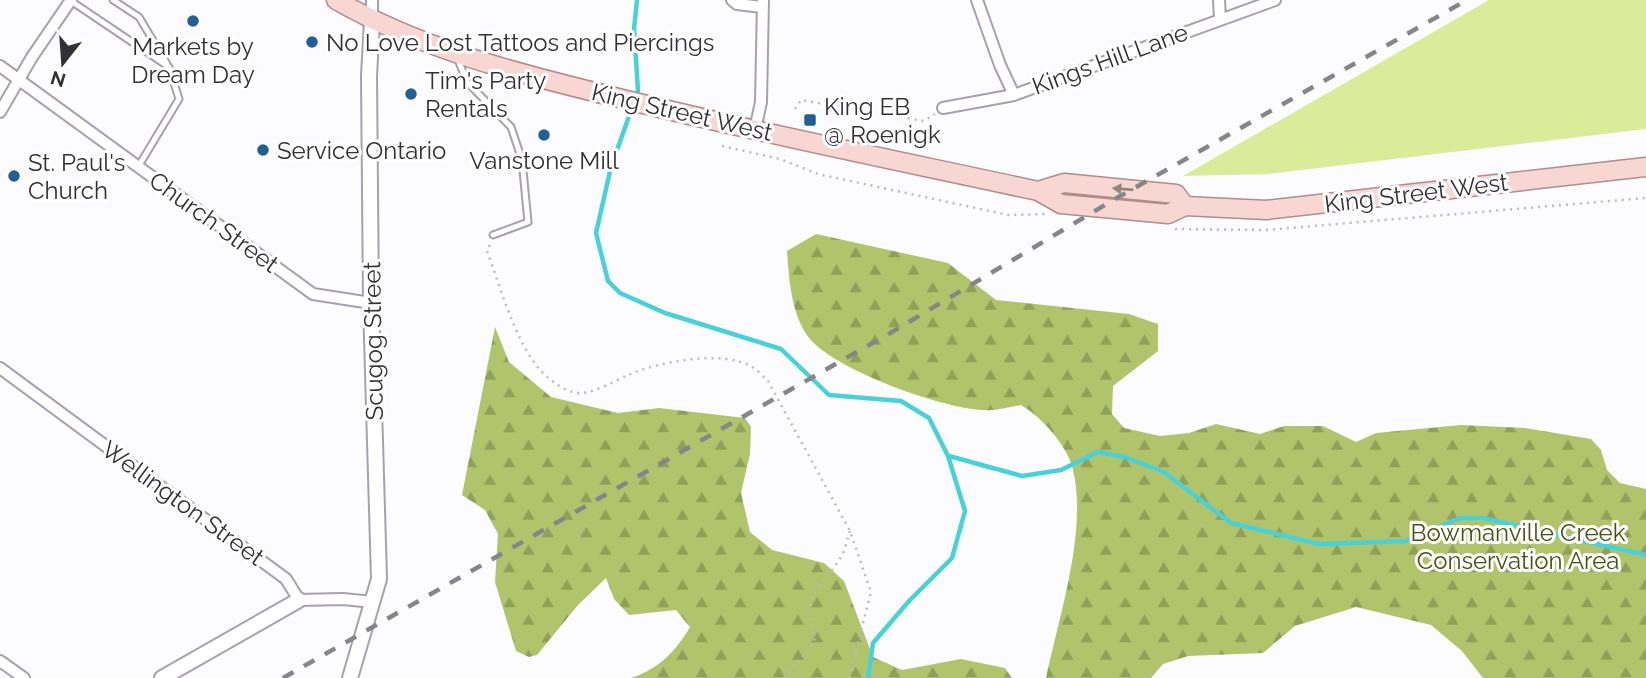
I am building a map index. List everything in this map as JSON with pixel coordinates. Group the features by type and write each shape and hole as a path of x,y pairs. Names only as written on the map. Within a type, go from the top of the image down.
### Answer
{"main road":[{"name":"King Street West","path":"336,0 372,21 520,74 727,124 1038,191 1061,204 1168,214 1185,205 1266,211 1646,167"}],"street":[{"name":"Scugog Street","path":"350,678 379,579 371,303 369,76 372,0"},
{"path":"732,0 737,4 763,3 761,102 755,130"},
{"path":"977,0 1000,65 1014,95"},
{"path":"1219,0 1220,19"},
{"name":"Kings Hill Lane","path":"943,108 1014,95 1275,0"},
{"path":"0,112 32,57 71,1"},
{"name":"Church Street","path":"0,66 313,294 371,303"},
{"name":"Wellington Street","path":"0,368 286,579 299,600"},
{"path":"162,678 299,600 343,599 373,602"},
{"path":"0,662 24,678"}],"lane":[{"path":"113,0 139,17 169,67 179,99 138,167"},
{"path":"71,1 169,67"},
{"path":"455,52 467,82 511,127 522,160 528,222 493,235"}],"path":[{"path":"795,109 801,100 924,121 943,108"},
{"path":"493,235 487,251 521,339 540,370 558,386 580,393 645,367 674,360 730,359 751,366 768,381 850,531 871,592 849,678"},
{"path":"784,678 816,642 808,617 813,593 842,555 850,531"},
{"path":"789,673 793,678"}],"green space":[{"path":"1489,0 1646,0 1646,129 1267,174 1183,176"},
{"name":"Bowmanville Creek Conservation Area","path":"816,234 948,263 996,300 1129,314 1158,324 1158,351 1113,386 1112,414 1124,428 1160,436 1189,433 1216,424 1260,434 1284,426 1323,426 1356,442 1376,433 1461,425 1525,428 1591,439 1601,450 1607,470 1620,483 1646,489 1646,678 1483,678 1462,651 1431,625 1356,607 1295,626 1263,653 1188,656 1163,664 1151,678 1046,678 1075,544 1076,490 1069,457 1051,431 1021,405 989,410 943,403 865,375 822,350 809,338 798,318 792,296 787,251"},
{"path":"495,327 509,362 551,397 618,413 659,408 745,418 751,427 750,454 741,493 750,532 772,550 824,563 844,581 873,657 902,670 961,659 1005,668 1012,678 631,678 650,670 666,658 690,627 676,610 629,615 614,599 606,578 578,605 537,655 529,657 516,651 495,582 498,534 485,510 462,495"}],"waterway":[{"path":"636,96 638,91 634,29 637,0"},
{"path":"633,105 611,167 596,233 608,281 620,293 665,313 781,349 829,395 901,401 929,418 948,456 965,511 952,558 909,601 873,643 868,678"},
{"path":"949,456 1022,476 1061,470 1098,452 1125,457 1164,472 1231,523 1319,544 1406,541 1460,518 1483,518 1646,555"}],"railway":[{"path":"283,678 892,332 1115,199 1467,0"}],"place":[{"name":"Markets by Dream Day","path":"193,21"},
{"name":"No Love Lost Tattoos and Piercings","path":"312,42"},
{"name":"Tim's Party Rentals","path":"411,94"},
{"name":"King EB @ Roenigk","path":"810,120"},
{"name":"Vanstone Mill","path":"544,135"},
{"name":"Service Ontario","path":"263,150"},
{"name":"St. Paul's Church","path":"14,176"}]}
